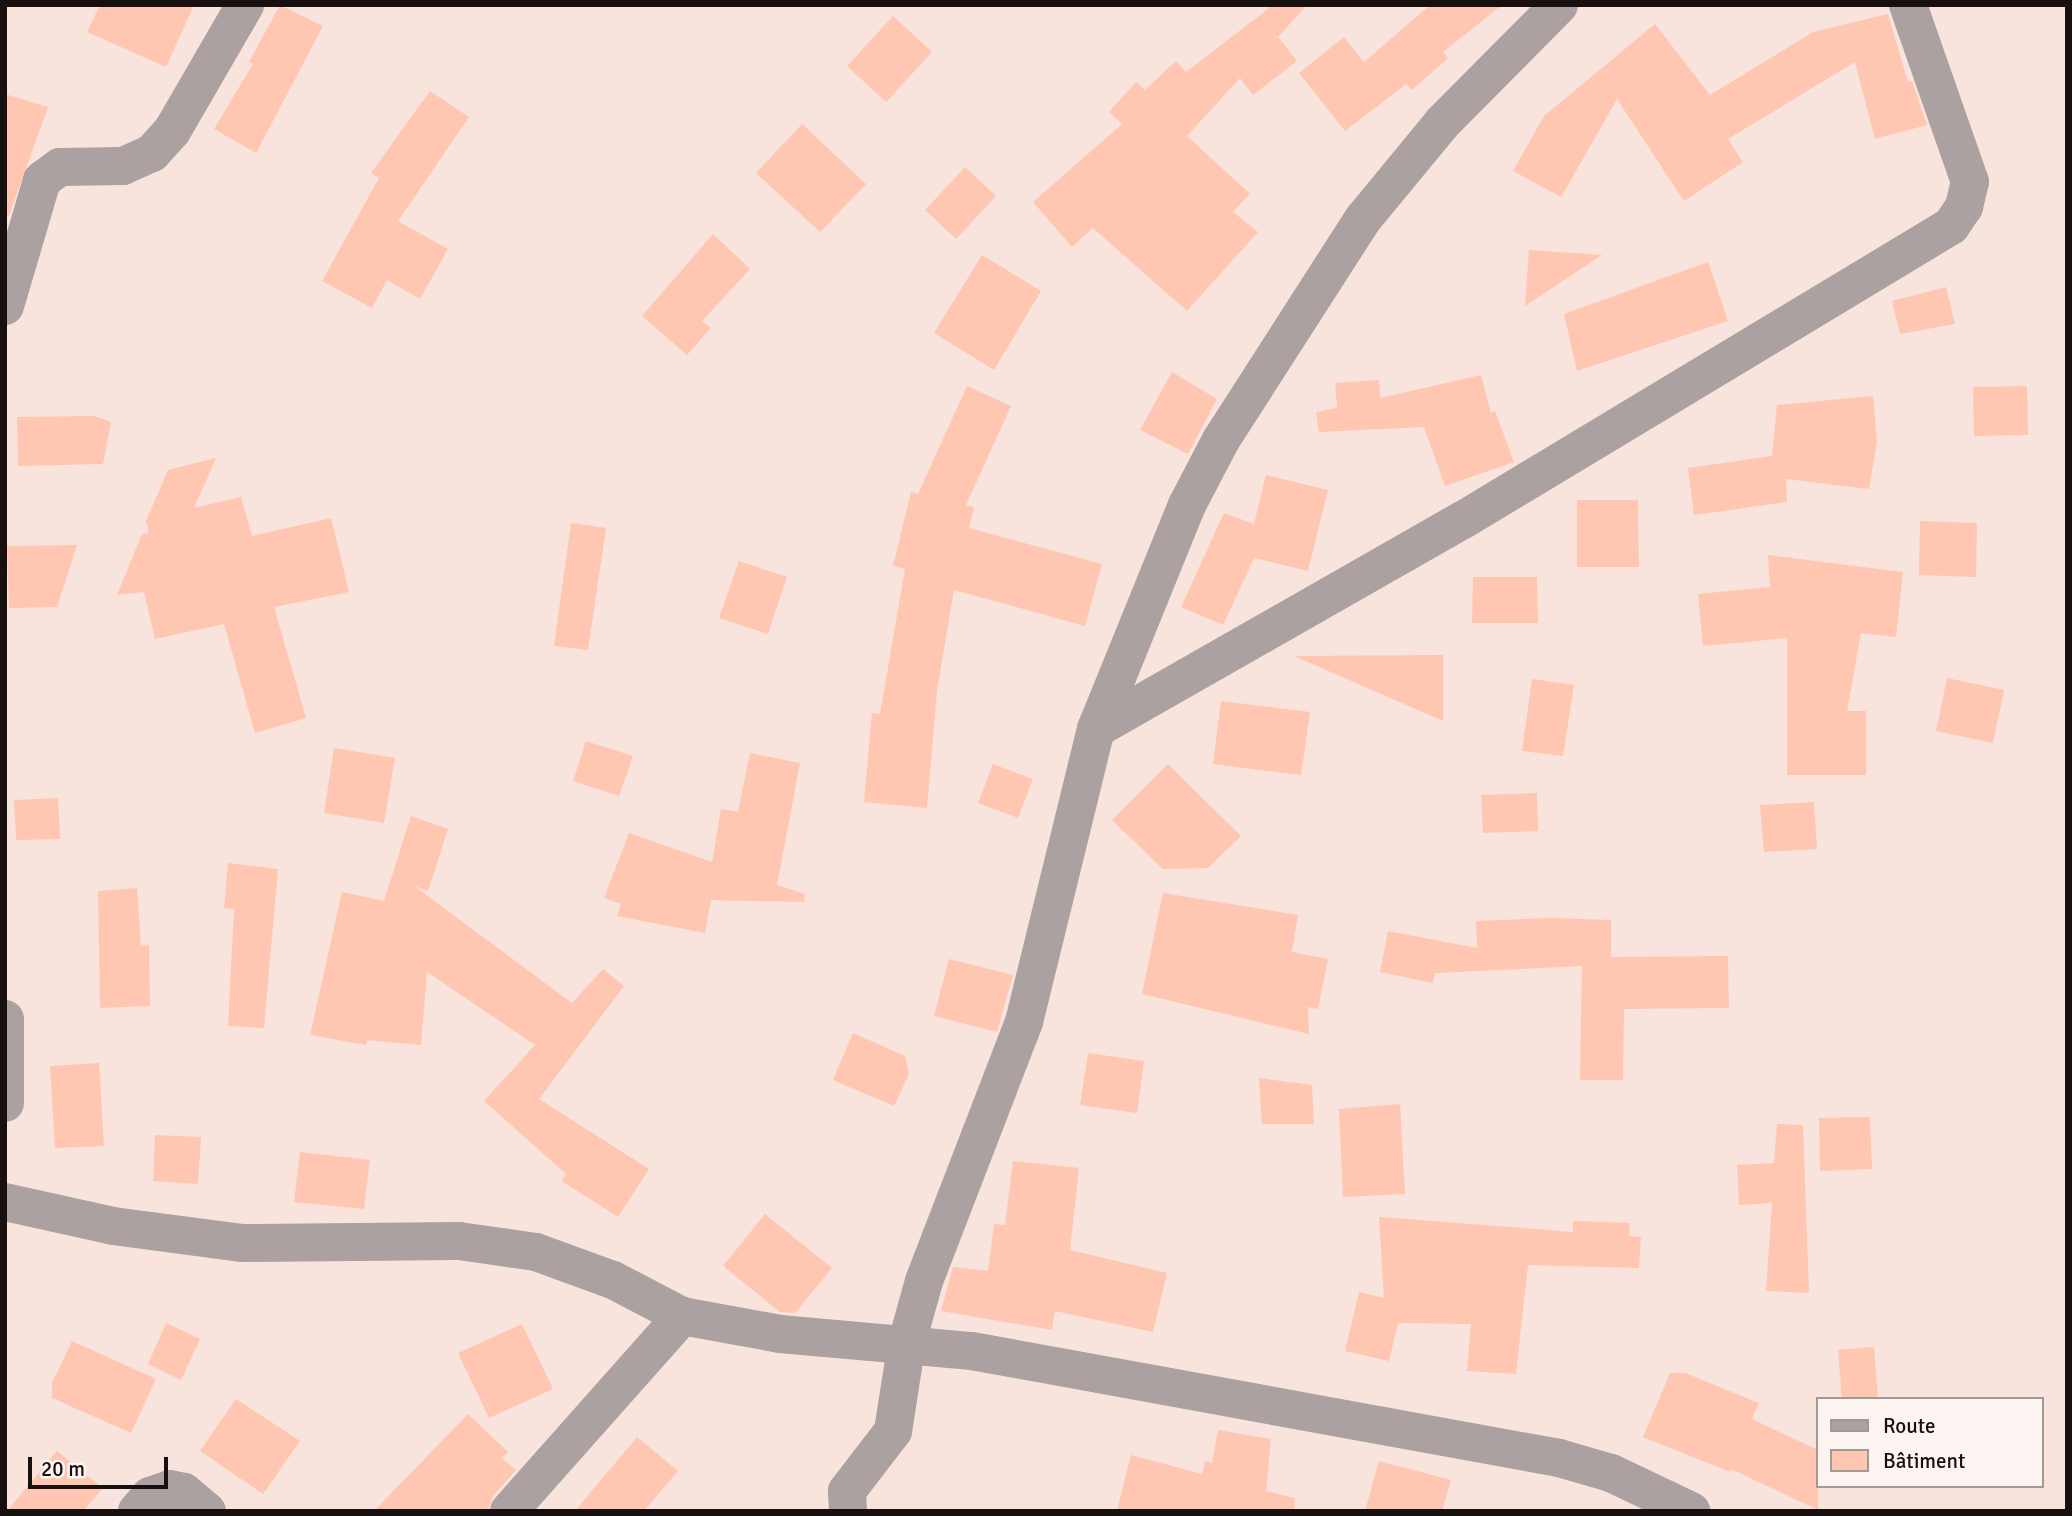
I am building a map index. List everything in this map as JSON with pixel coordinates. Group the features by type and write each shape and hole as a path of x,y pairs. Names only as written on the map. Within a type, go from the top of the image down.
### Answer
{"street":[{"path":"5,306 42,180 60,167 123,166 152,153 172,131 246,5"},
{"path":"849,1511 847,1491 893,1431 907,1342 924,1281 1024,1022 1097,729 1187,505 1228,428 1363,219 1400,170 1559,5"},
{"path":"1097,729 1463,520 1951,226 1964,207 1970,182 1909,5"},
{"path":"5,1018 5,1102"},
{"path":"5,1202 113,1226 243,1243 459,1241 536,1252 613,1280 682,1316 780,1334 907,1342 1559,1458 1611,1473 1691,1511"},
{"path":"509,1511 682,1316"},
{"path":"138,1511 150,1496 170,1489 184,1492 207,1511"}],"building":[{"path":"100,5 194,5 166,67 87,32"},
{"path":"280,5 323,26 256,153 214,129 253,64 249,62"},
{"path":"1273,5 1307,5 1278,37 1297,61 1253,95 1240,78 1187,136 1250,194 1233,212 1258,232 1187,311 1093,228 1072,247 1033,202 1122,124 1109,112 1136,82 1145,90 1176,61 1186,72"},
{"path":"1430,5 1502,5 1443,52 1448,58 1412,90 1406,84 1345,131 1299,73 1344,37 1364,62"},
{"path":"1888,14 1908,82 1912,81 1927,125 1875,139 1855,62 1728,139 1743,162 1684,201 1617,99 1561,197 1513,171 1544,116 1655,24 1710,95 1813,32"},
{"path":"893,16 932,52 886,102 847,66"},
{"path":"430,91 469,117 398,221 448,249 420,299 387,280 372,308 322,281 379,178 371,173"},
{"path":"5,94 48,107 9,216 5,215"},
{"path":"802,124 866,184 820,232 756,173"},
{"path":"965,167 996,196 956,239 925,210"},
{"path":"713,234 750,269 702,321 711,328 687,355 642,316"},
{"path":"1529,250 1602,255 1525,306"},
{"path":"982,255 1041,291 994,370 934,333"},
{"path":"1708,262 1728,321 1577,371 1564,314"},
{"path":"1946,287 1955,324 1900,334 1892,301"},
{"path":"1172,372 1217,399 1188,454 1140,430"},
{"path":"1481,375 1491,413 1495,411 1514,462 1445,486 1424,427 1319,432 1316,412 1337,408 1335,383 1379,380 1380,398"},
{"path":"967,386 1011,406 966,505 974,507 969,528 1102,564 1085,626 954,590 937,691 927,808 864,802 872,713 880,714 905,569 893,566 911,492 918,494"},
{"path":"2027,386 2028,435 1974,436 1973,387"},
{"path":"1873,396 1877,442 1869,489 1786,479 1787,502 1694,515 1688,468 1772,456 1777,405"},
{"path":"94,416 111,422 103,464 18,466 17,417"},
{"path":"216,458 194,508 241,497 252,536 331,518 349,592 274,607 306,718 255,733 224,624 155,639 144,592 117,595 142,534 149,533 146,521 168,470"},
{"path":"1266,475 1328,490 1308,571 1254,558 1223,625 1181,607 1224,513 1254,524"},
{"path":"1577,500 1638,500 1639,567 1577,567"},
{"path":"1920,521 1977,523 1976,577 1919,575"},
{"path":"571,523 606,528 588,650 554,646"},
{"path":"77,545 57,607 9,608 7,546"},
{"path":"1768,555 1903,572 1896,637 1861,633 1847,711 1866,711 1866,775 1787,775 1787,638 1703,646 1698,594 1770,587"},
{"path":"739,561 787,577 768,634 719,618"},
{"path":"1473,577 1537,577 1538,623 1472,623"},
{"path":"1443,655 1443,721 1294,656"},
{"path":"1947,678 2004,690 1993,743 1936,731"},
{"path":"1532,679 1574,685 1563,756 1522,751"},
{"path":"1221,701 1310,712 1301,775 1213,764"},
{"path":"586,741 633,756 619,796 573,781"},
{"path":"334,748 395,758 384,823 324,813"},
{"path":"750,753 800,763 777,885 805,894 804,902 711,900 705,933 617,916 621,904 604,898 629,833 712,862 721,809 738,812"},
{"path":"993,764 1033,779 1018,818 978,803"},
{"path":"1168,764 1241,836 1208,868 1163,869 1112,820"},
{"path":"1537,793 1538,831 1483,833 1481,795"},
{"path":"58,798 60,839 16,840 14,800"},
{"path":"1814,802 1817,849 1764,852 1760,805"},
{"path":"411,816 448,829 428,891 414,886 572,1003 603,969 624,986 539,1099 649,1169 618,1217 562,1181 566,1174 484,1101 535,1045 427,972 421,1045 367,1040 366,1045 310,1035 342,892 384,901"},
{"path":"228,863 278,869 264,1028 228,1026 234,909 224,908"},
{"path":"137,888 141,946 149,945 150,1006 100,1008 98,891"},
{"path":"1163,893 1298,915 1292,952 1328,959 1318,1009 1308,1007 1309,1034 1142,994"},
{"path":"1550,918 1611,920 1611,957 1728,956 1729,1008 1624,1009 1623,1080 1580,1080 1582,966 1435,973 1433,983 1380,972 1388,931 1477,948 1476,921"},
{"path":"949,959 1013,975 997,1032 934,1016"},
{"path":"853,1033 905,1056 909,1074 894,1106 833,1080"},
{"path":"1088,1053 1144,1061 1137,1113 1080,1105"},
{"path":"99,1063 104,1146 55,1148 50,1066"},
{"path":"1259,1078 1312,1085 1314,1124 1262,1124"},
{"path":"1400,1104 1405,1194 1343,1197 1339,1109"},
{"path":"1870,1117 1872,1169 1820,1171 1819,1118"},
{"path":"1777,1124 1803,1125 1809,1293 1766,1291 1772,1203 1739,1205 1737,1165 1774,1163"},
{"path":"155,1135 201,1137 198,1184 153,1181"},
{"path":"300,1152 370,1160 364,1209 294,1202"},
{"path":"1013,1161 1079,1168 1070,1250 1167,1273 1153,1332 1055,1311 1052,1330 941,1311 953,1267 988,1271 994,1224 1005,1225"},
{"path":"765,1214 832,1268 795,1313 780,1312 723,1266"},
{"path":"1379,1217 1573,1232 1573,1221 1630,1223 1629,1236 1641,1237 1639,1268 1528,1265 1516,1374 1467,1371 1471,1324 1398,1323 1389,1361 1345,1351 1359,1292 1384,1298"},
{"path":"166,1323 200,1339 181,1380 148,1364"},
{"path":"522,1324 553,1389 489,1418 458,1353"},
{"path":"72,1341 156,1379 131,1433 52,1398 52,1383"},
{"path":"1874,1347 1878,1397 1842,1397 1838,1350"},
{"path":"1670,1373 1685,1373 1759,1403 1752,1419 1816,1449 1818,1510 1731,1469 1730,1472 1643,1437"},
{"path":"236,1399 300,1441 263,1494 200,1451"},
{"path":"468,1414 508,1452 502,1458 516,1470 493,1496 488,1511 374,1511"},
{"path":"1218,1430 1271,1439 1266,1491 1295,1498 1294,1511 1117,1511 1131,1455 1202,1474 1205,1461 1212,1463"},
{"path":"637,1437 678,1471 644,1511 575,1511"},
{"path":"57,1451 103,1488 83,1511 7,1511"},
{"path":"1379,1461 1451,1480 1442,1511 1365,1511"}]}
